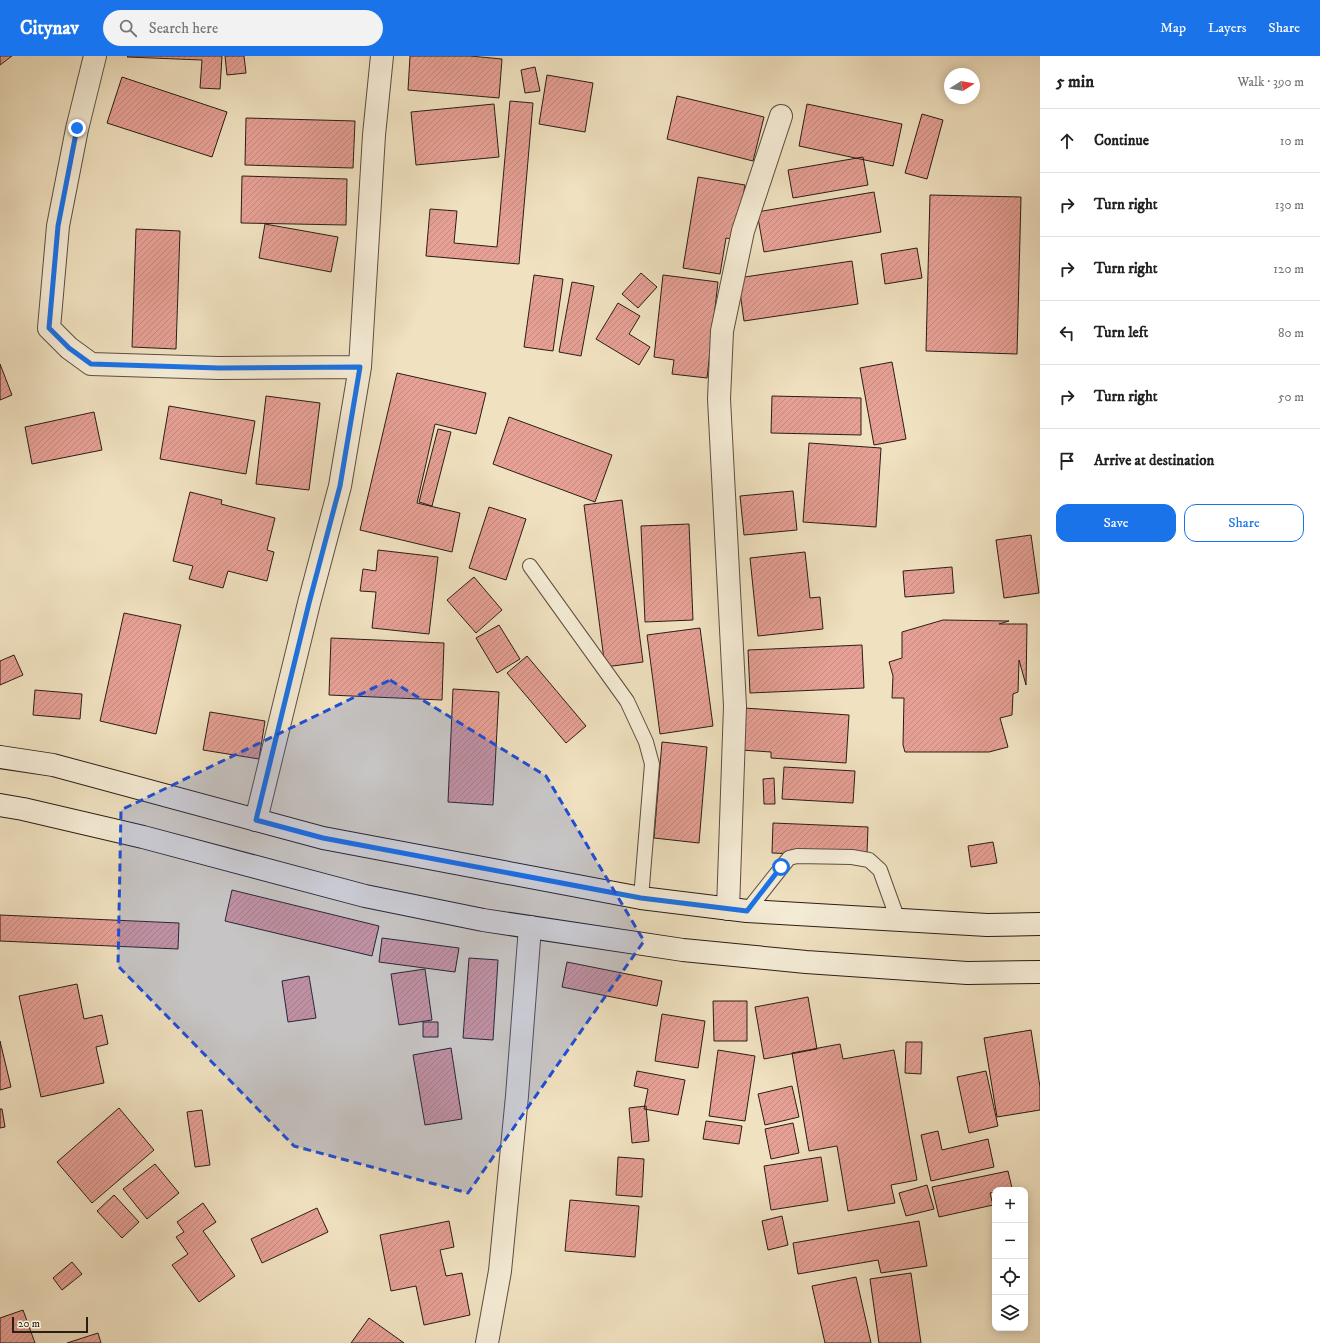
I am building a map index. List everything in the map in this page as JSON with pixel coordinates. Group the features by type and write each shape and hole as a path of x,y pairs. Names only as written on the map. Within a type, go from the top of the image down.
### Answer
{"street":[{"path":"95,56 77,128 58,226 49,328 69,348 91,364 219,368 360,367"},
{"path":"256,820 309,603 340,486 360,367 374,135 382,56"},
{"path":"738,910 735,706 719,399 722,331 743,231 781,116"},
{"path":"0,757 53,765 323,838 641,898 738,910 898,920 987,924 1040,924"},
{"path":"0,805 143,837 365,896 483,920 682,950 806,962 967,974 1040,972"},
{"path":"488,1343 501,1264 530,927"}],"lane":[{"path":"530,566 627,702 646,742 652,764 641,898"},
{"path":"738,910 789,858 797,856 852,857 870,860 880,870 898,920"}],"highlighted area":[{"path":"390,680 546,776 644,941 468,1193 294,1146 118,966 121,810"}],"building":[{"path":"0,56 12,56 0,65"},
{"path":"222,56 220,89 200,88 202,60 127,57"},
{"path":"225,56 244,56 246,73 227,75"},
{"path":"410,56 470,56 502,59 499,98 408,90"},
{"path":"535,67 540,91 525,93 521,70"},
{"path":"547,75 593,83 585,132 539,124"},
{"path":"122,77 227,112 212,157 107,123"},
{"path":"677,96 764,117 753,161 667,139"},
{"path":"510,101 533,103 519,264 426,256 430,209 457,211 454,243 497,247"},
{"path":"494,104 499,157 416,165 411,112"},
{"path":"807,104 902,124 893,166 799,146"},
{"path":"922,114 943,120 927,179 905,173"},
{"path":"246,118 355,121 353,168 245,165"},
{"path":"863,157 868,185 793,198 788,170"},
{"path":"242,176 347,179 346,225 241,223"},
{"path":"698,177 745,185 736,240 726,238 720,274 683,268"},
{"path":"874,192 881,232 764,252 757,212"},
{"path":"930,195 1021,197 1017,354 926,351"},
{"path":"265,224 338,237 331,272 259,258"},
{"path":"136,229 180,231 176,349 132,347"},
{"path":"917,248 922,278 885,284 881,254"},
{"path":"852,261 858,304 744,321 738,278"},
{"path":"641,273 657,287 638,308 622,294"},
{"path":"534,275 563,279 553,351 524,347"},
{"path":"663,275 718,282 707,378 672,374 674,360 654,357"},
{"path":"572,282 594,286 581,356 559,352"},
{"path":"618,303 640,316 629,334 650,347 639,365 596,339"},
{"path":"892,362 906,439 874,445 860,368"},
{"path":"0,364 12,395 0,400"},
{"path":"397,373 486,393 476,434 435,424 417,503 460,513 452,552 360,530"},
{"path":"266,396 320,403 309,490 256,484"},
{"path":"772,396 861,398 861,435 771,433"},
{"path":"169,406 255,421 246,474 160,459"},
{"path":"94,412 102,450 32,464 25,427"},
{"path":"509,417 612,455 595,502 493,464"},
{"path":"438,429 451,432 432,506 419,502"},
{"path":"809,443 881,448 876,527 803,522"},
{"path":"793,491 797,530 744,535 740,496"},
{"path":"190,492 222,500 221,504 275,518 267,550 274,552 267,581 228,571 223,588 189,579 193,566 173,561"},
{"path":"622,500 643,662 605,667 584,505"},
{"path":"489,507 526,519 506,580 469,568"},
{"path":"689,524 693,620 645,622 641,526"},
{"path":"1031,535 1039,593 1004,598 996,540"},
{"path":"378,550 438,557 429,634 372,628 376,592 360,591 363,569 376,571"},
{"path":"805,552 810,598 820,597 823,629 758,636 750,558"},
{"path":"952,567 954,593 905,597 903,571"},
{"path":"474,577 502,610 476,633 447,600"},
{"path":"124,613 181,625 156,734 100,721"},
{"path":"943,620 1009,621 999,624 1027,624 1026,685 1019,660 1018,692 1013,694 1012,715 1000,718 1008,747 989,752 905,752 903,745 904,698 892,698 893,676 889,662 902,658 902,632"},
{"path":"499,625 520,659 497,673 476,638"},
{"path":"700,628 713,726 660,734 647,635"},
{"path":"331,638 444,643 442,700 329,695"},
{"path":"862,645 864,688 750,693 748,650"},
{"path":"14,655 23,675 0,685 0,661"},
{"path":"527,656 586,726 566,743 507,673"},
{"path":"453,689 499,692 493,805 448,802"},
{"path":"35,690 82,694 80,719 33,715"},
{"path":"744,708 849,715 846,763 771,758 771,752 741,750"},
{"path":"210,712 265,721 259,759 203,750"},
{"path":"662,742 707,747 699,843 654,838"},
{"path":"784,767 855,771 853,803 782,799"},
{"path":"774,778 775,804 764,804 763,779"},
{"path":"773,823 868,827 867,853 826,855 772,853"},
{"path":"993,842 997,863 971,867 968,846"},
{"path":"232,890 379,926 372,956 225,921"},
{"path":"0,915 179,923 178,949 0,941"},
{"path":"382,938 459,948 455,972 379,962"},
{"path":"469,958 498,960 493,1040 463,1038"},
{"path":"567,962 662,981 657,1006 562,987"},
{"path":"425,969 432,1020 399,1025 391,974"},
{"path":"309,976 316,1018 288,1022 282,981"},
{"path":"77,984 84,1019 102,1015 108,1044 96,1047 104,1083 41,1097 19,996"},
{"path":"808,997 817,1049 764,1059 755,1007"},
{"path":"713,1001 747,1001 747,1041 714,1041"},
{"path":"662,1014 705,1021 698,1068 655,1061"},
{"path":"423,1022 438,1022 438,1037 423,1037"},
{"path":"1031,1030 1040,1087 1040,1110 997,1117 984,1038"},
{"path":"0,1041 11,1087 0,1090"},
{"path":"906,1042 922,1042 921,1074 905,1073"},
{"path":"840,1044 843,1059 894,1050 917,1180 891,1185 895,1203 848,1211 837,1146 809,1151 792,1053"},
{"path":"451,1048 462,1119 425,1125 413,1055"},
{"path":"718,1050 755,1056 745,1121 709,1116"},
{"path":"637,1071 685,1080 678,1115 644,1109 648,1089 634,1086"},
{"path":"986,1071 998,1126 969,1133 957,1077"},
{"path":"792,1086 799,1117 765,1125 758,1094"},
{"path":"646,1106 649,1141 632,1143 629,1108"},
{"path":"119,1108 154,1150 92,1203 57,1162"},
{"path":"0,1109 2,1109 5,1127 0,1128"},
{"path":"202,1110 210,1165 195,1167 187,1112"},
{"path":"706,1121 742,1126 739,1144 703,1139"},
{"path":"793,1123 799,1153 771,1159 765,1129"},
{"path":"938,1131 942,1150 988,1139 994,1167 931,1181 921,1135"},
{"path":"618,1157 644,1159 642,1197 616,1195"},
{"path":"821,1157 828,1201 771,1210 764,1166"},
{"path":"155,1164 179,1193 147,1219 123,1189"},
{"path":"1008,1171 1012,1187 992,1187 992,1193 990,1193 992,1205 939,1217 932,1187"},
{"path":"927,1185 934,1209 906,1216 899,1193"},
{"path":"114,1195 139,1222 122,1238 97,1211"},
{"path":"570,1200 639,1206 635,1257 565,1251"},
{"path":"203,1203 216,1222 203,1231 235,1276 199,1302 172,1265 188,1254 176,1237 184,1232 177,1222"},
{"path":"317,1208 328,1232 262,1263 251,1239"},
{"path":"782,1216 788,1245 768,1250 762,1221"},
{"path":"449,1221 454,1247 440,1250 446,1276 462,1273 470,1315 424,1325 416,1286 391,1291 380,1235"},
{"path":"919,1221 927,1266 881,1273 878,1260 798,1274 793,1243"},
{"path":"72,1262 82,1274 62,1290 53,1278"},
{"path":"911,1273 921,1343 879,1343 870,1279"},
{"path":"856,1277 871,1343 825,1343 812,1286"},
{"path":"23,1310 35,1343 0,1343 0,1318"},
{"path":"369,1318 404,1343 351,1343"},
{"path":"98,1333 101,1343 67,1343"}],"route":[{"path":"77,128 58,226 49,328 69,348 91,364 219,368 360,367 340,486 309,603 256,820 323,838 641,898 747,911 781,867"}]}
